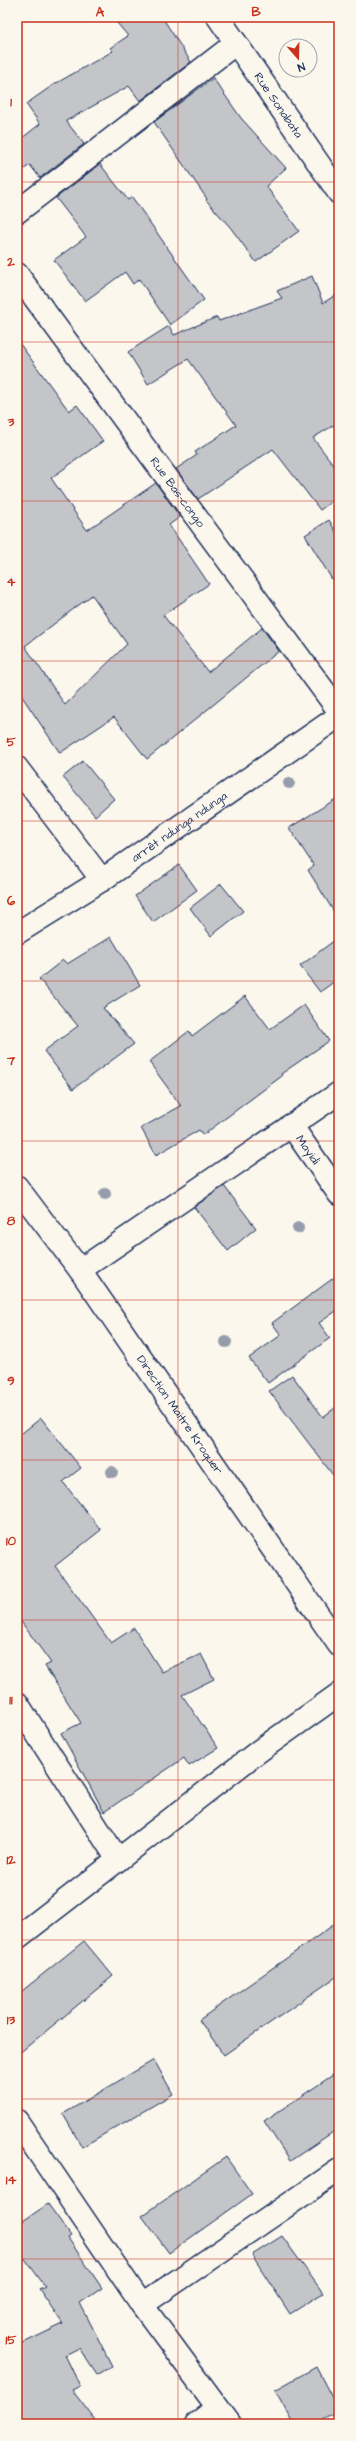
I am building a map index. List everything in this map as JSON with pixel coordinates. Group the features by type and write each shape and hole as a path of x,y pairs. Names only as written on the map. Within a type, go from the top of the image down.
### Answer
{"street":[{"name":"Rue Sonabata","path":"218,17 339,193"},
{"path":"17,212 236,43"},
{"name":"Rue Bas-congo","path":"17,274 339,711"},
{"name":"arrêt ndunga ndunga","path":"17,933 102,880 339,716"},
{"path":"17,768 102,880"},
{"path":"80,1270 339,1093"},
{"name":"Mayidi","path":"291,1125 339,1194"},
{"name":"Direction Maitre Kroquer","path":"17,1186 80,1270 337,1639"},
{"path":"17,1938 259,1751 339,1694"},
{"path":"17,1703 118,1860"},
{"path":"18,2124 142,2305 224,2416 196,2424"},
{"path":"142,2305 339,2170"}],"building":[{"path":"112,17 162,17 191,62 140,101 129,86 66,121 84,144 40,178 30,165 17,174 17,142 40,124 26,104 53,85 113,51 110,48 128,36"},
{"path":"213,78 241,118 286,168 266,186 299,231 256,262 230,227 206,200 207,199 154,122"},
{"path":"100,164 128,200 132,197 204,300 170,325 139,279 133,284 125,272 85,301 54,260 86,237 56,198"},
{"path":"312,276 323,303 339,293 339,422 313,438 339,472 339,496 320,510 273,449 198,499 176,469 197,455 195,452 236,425 188,359 148,384 128,352 169,326 174,335 217,317 219,321 282,298 277,291"},
{"path":"17,340 69,411 77,405 103,441 51,478 87,530 156,483 180,517 169,525 209,584 163,615 208,672 262,628 279,651 147,759 114,717 60,753 17,689","holes":["92,595 127,644 65,705 25,646"]},
{"path":"329,520 339,537 339,591 305,535"},
{"path":"83,761 114,799 95,816 63,777"},
{"path":"339,797 339,920 308,870 314,866 289,828"},
{"path":"179,865 197,890 153,922 135,896"},
{"path":"221,884 243,911 211,936 190,908"},
{"path":"111,937 140,985 103,1008 134,1044 73,1089 44,1051 78,1026 39,979 63,960 67,964"},
{"path":"339,937 339,978 320,992 300,966"},
{"path":"245,996 270,1029 304,1005 329,1041 281,1074 282,1076 203,1135 199,1130 156,1155 141,1128 181,1106 149,1062 189,1031 192,1036"},
{"path":"224,1186 256,1228 228,1251 194,1207"},
{"path":"339,1274 339,1309 319,1323 330,1338 268,1383 249,1358 281,1335 272,1323"},
{"path":"292,1375 323,1417 339,1405 339,1483 269,1391"},
{"path":"41,1418 81,1468 63,1482 101,1530 55,1566 111,1643 134,1628 162,1672 201,1654 214,1679 182,1695 218,1748 189,1766 184,1758 104,1812 61,1733 81,1723 45,1666 51,1663 17,1616 17,1437"},
{"path":"339,1921 339,1975 224,2055 199,2020"},
{"path":"84,1941 113,1976 17,2055 17,1995"},
{"path":"154,2060 173,2094 82,2147 63,2114"},
{"path":"339,2071 339,2128 290,2161 264,2121"},
{"path":"226,2157 252,2194 169,2253 142,2216"},
{"path":"48,2204 71,2236 68,2238 102,2288 80,2303 112,2366 97,2375 79,2348 65,2355 80,2386 72,2390 98,2424 17,2424 17,2346 63,2324 39,2289 45,2286 17,2248 17,2225"},
{"path":"282,2236 323,2293 290,2314 252,2255"},
{"path":"316,2367 339,2411 315,2424 294,2424 275,2390"}]}
